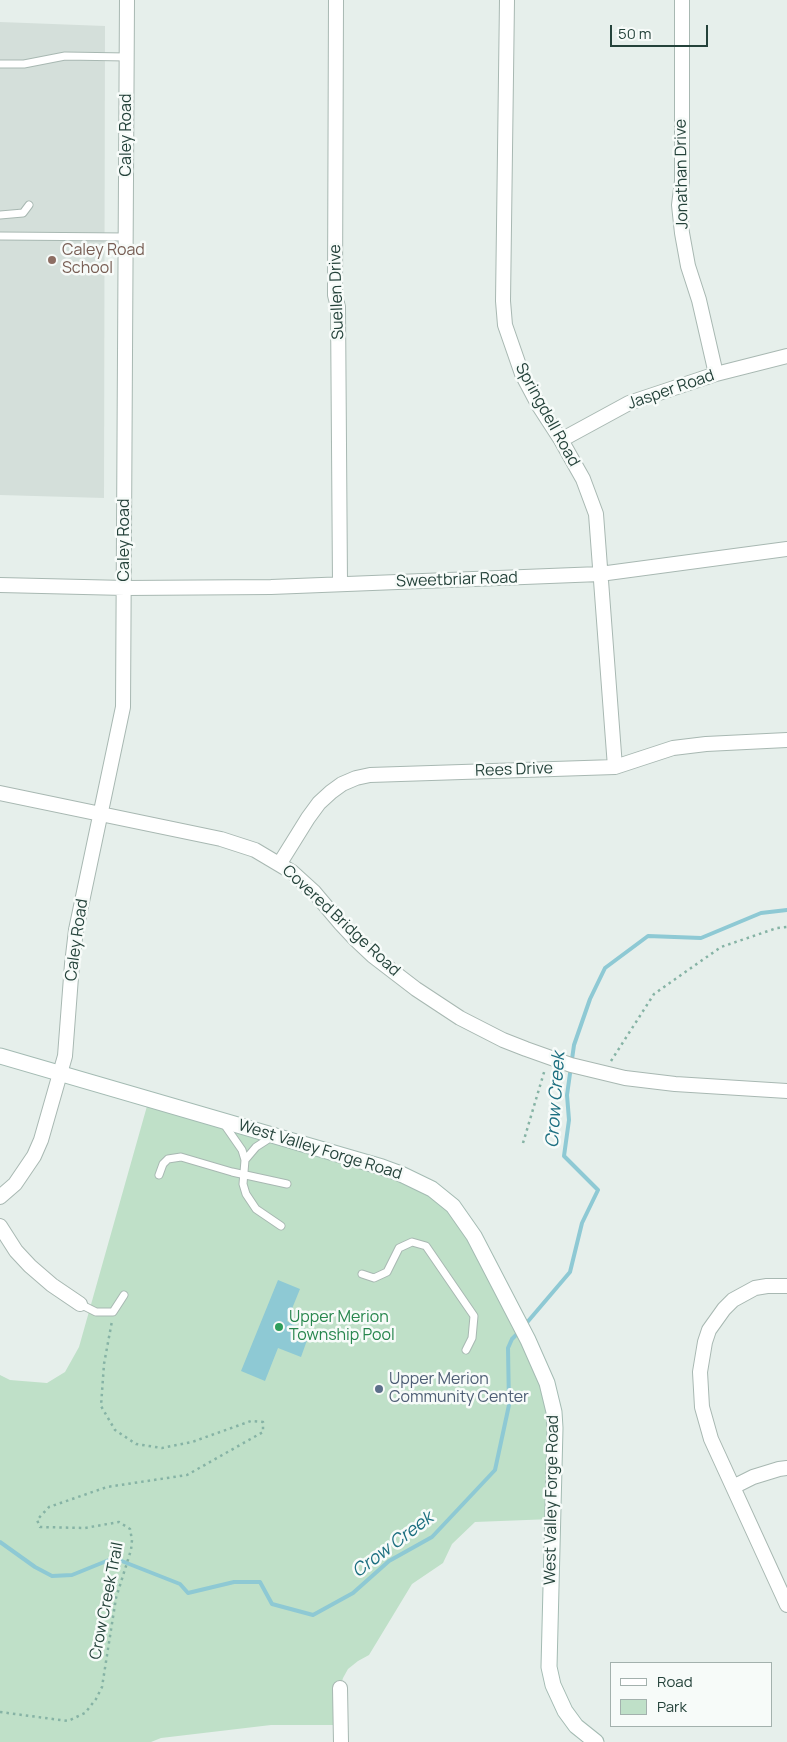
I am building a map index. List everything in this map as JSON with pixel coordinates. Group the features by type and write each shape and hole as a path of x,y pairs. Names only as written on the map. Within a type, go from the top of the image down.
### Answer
{"main road":[{"name":"West Valley Forge Road","path":"0,1056 401,1174 432,1189 453,1206 467,1224 516,1316 548,1383 554,1412 555,1445 550,1676 556,1695 570,1719 582,1732 596,1742"}],"street":[{"name":"Caley Road","path":"0,1197 15,1184 34,1156 41,1140 60,1074 67,1046 73,948 123,707 127,0"},
{"name":"Suellen Drive","path":"336,0 335,295 338,314 340,584"},
{"name":"Springdell Road","path":"507,0 503,301 505,325 522,374 583,479 596,514 615,767"},
{"name":"Jonathan Drive","path":"682,0 682,181 679,205 688,266 699,300 716,374"},
{"name":"Jasper Road","path":"561,440 629,404 716,374 787,356"},
{"name":"Sweetbriar Road","path":"0,585 125,588 271,587 600,574 787,549"},
{"name":"Rees Drive","path":"280,863 319,803 337,787 356,778 378,774 615,767 673,748 706,744 787,740"},
{"name":"Covered Bridge Road","path":"0,793 241,844 255,850 280,863 303,881 356,940 373,956 416,989 482,1030 548,1058 603,1074 675,1084 787,1091"},
{"path":"0,1226 16,1250 30,1266 52,1285 80,1304"},
{"path":"787,1286 755,1288 733,1300 716,1319 705,1342 700,1372 702,1407 711,1440 787,1605"},
{"path":"733,1488 753,1477 787,1468"},
{"path":"340,1688 341,1742"}],"lane":[{"path":"0,64 24,64 66,56 127,56"},
{"path":"0,215 23,214 29,205"},
{"path":"0,236 126,237"},
{"path":"220,1120 240,1145 245,1160 243,1184 246,1194 256,1209 281,1226"},
{"path":"245,1160 256,1146 274,1136"},
{"path":"159,1175 163,1164 168,1159 181,1157 244,1175 288,1184"},
{"path":"362,1274 374,1278 387,1272 398,1248 412,1242 426,1246 474,1316 472,1338 466,1350"},
{"path":"80,1304 96,1312 113,1312 124,1295"}],"path":[{"path":"603,1074 654,994 721,947 777,928 787,927"},
{"path":"523,1143 548,1058"},
{"name":"Crow Creek Trail","path":"0,1712 68,1721 84,1713 96,1699 102,1687 116,1598 131,1550 130,1529 119,1522 85,1528 40,1527 37,1520 49,1507 107,1486 187,1474 263,1432 263,1422 251,1422 192,1442 162,1448 136,1444 115,1430 102,1406 104,1364 113,1312"}],"shaded area":[{"name":"Caley Road School","path":"0,22 105,26 104,498 0,495"}],"green space":[{"path":"149,1099 382,1167 453,1206 547,1383 552,1519 475,1522 452,1544 443,1563 412,1584 369,1655 348,1669 340,1688 341,1725 271,1725 161,1738 151,1742 0,1742 0,1375 10,1380 47,1383 65,1372 79,1347"}],"water":[{"name":"Upper Merion Township Pool","path":"278,1280 300,1289 287,1321 310,1332 301,1357 278,1348 265,1381 241,1371"}],"waterway":[{"name":"Crow Creek","path":"524,1326 570,1272 582,1223 598,1190 564,1156 569,1120 567,1095 574,1045 590,999 605,968 648,936 701,938 761,913 787,910"},
{"name":"Crow Creek","path":"0,1542 35,1567 52,1576 72,1575 114,1558 180,1584 188,1593 234,1582 260,1582 272,1604 313,1615 353,1593 389,1561 432,1537 495,1470 509,1405 508,1348 512,1339 519,1332"}],"place":[{"name":"Caley Road School","path":"52,260"},
{"name":"Upper Merion Township Pool","path":"279,1327"},
{"name":"Upper Merion Community Center","path":"379,1389"}]}
